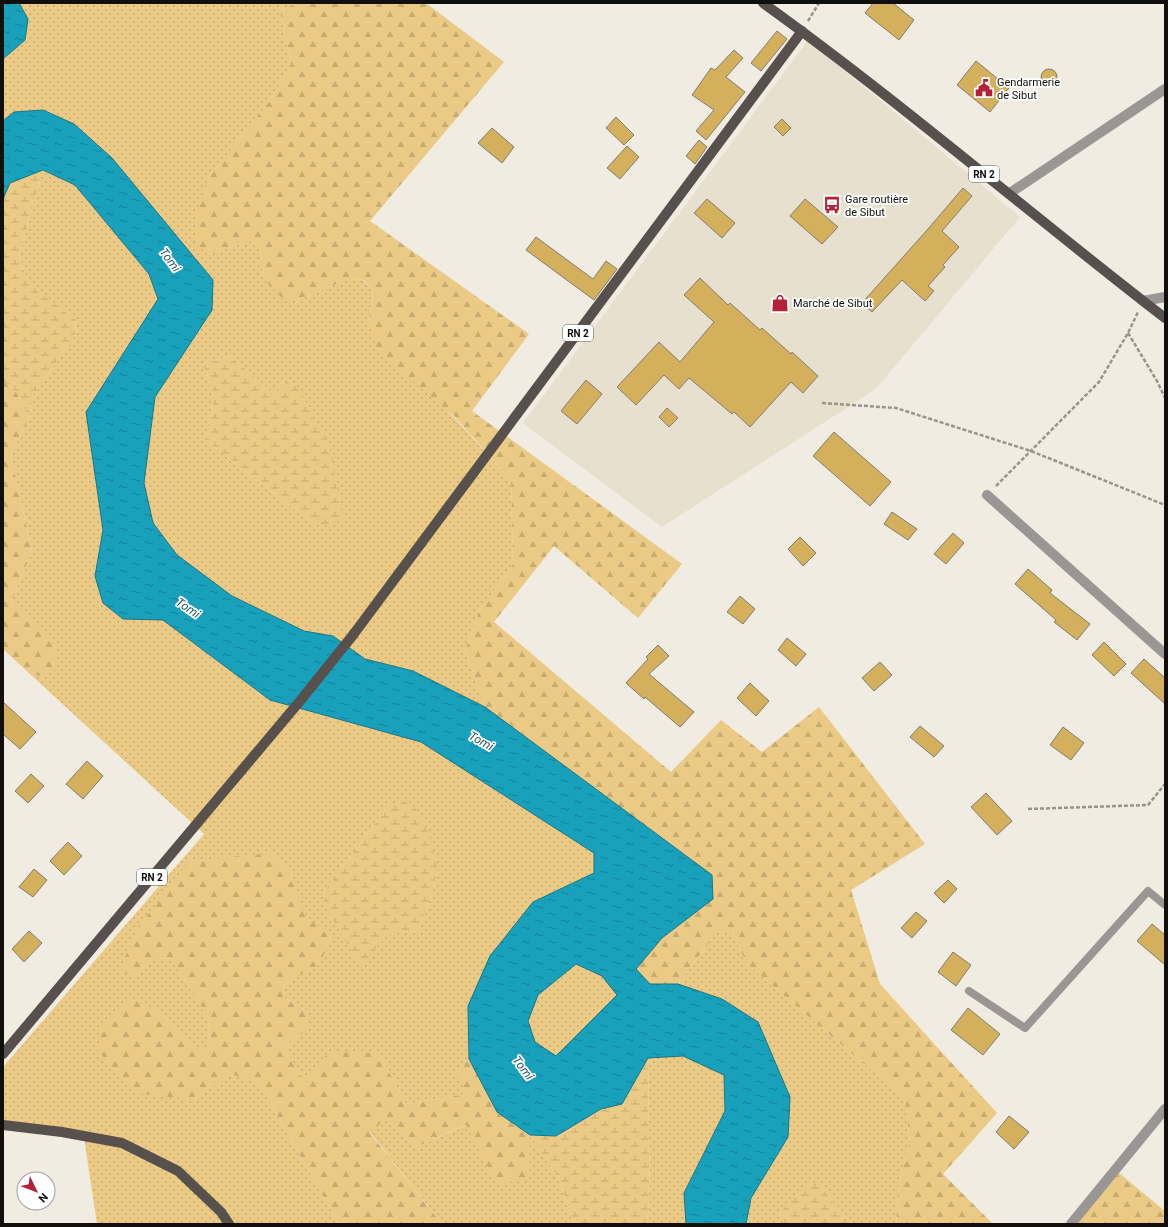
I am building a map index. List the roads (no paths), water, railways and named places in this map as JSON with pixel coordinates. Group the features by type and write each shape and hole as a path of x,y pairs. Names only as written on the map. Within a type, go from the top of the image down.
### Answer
{"main road":[{"name":"RN 2","path":"763,3 802,31 1010,193 1165,318"},
{"name":"RN 2","path":"3,1054 300,701 353,635 802,31"},
{"path":"3,1126 62,1132 122,1143 178,1171 221,1212 228,1224"}],"street":[{"path":"1010,193 1165,89"},
{"path":"1143,301 1165,297"},
{"path":"987,495 1165,654"},
{"path":"1072,1224 1165,1109"}],"lane":[{"path":"969,991 1024,1028 1148,891 1165,905"}],"water":[{"path":"3,3 19,3 28,19 25,40 3,59"},
{"name":"Tomi","path":"43,110 74,124 112,158 213,280 212,310 155,397 144,483 153,523 177,555 232,596 304,631 333,636 365,659 413,671 485,707 712,875 713,899 662,938 636,969 650,984 678,984 722,999 758,1022 790,1097 788,1137 751,1198 746,1224 686,1224 684,1193 725,1111 724,1075 683,1056 648,1058 622,1104 601,1109 556,1136 530,1135 497,1112 469,1059 468,1006 490,956 533,902 594,873 594,853 421,742 270,700 163,620 123,619 103,603 95,576 103,530 86,412 158,299 149,274 75,185 43,170 10,183 3,199 3,121 14,112","holes":["576,964 602,976 617,995 556,1056 535,1042 528,1021 538,995"]}],"place":[{"name":"Gendarmerie de Sibut","path":"984,88"},
{"name":"Gare routière de Sibut","path":"832,205"},
{"name":"Marché de Sibut","path":"780,303"}]}
